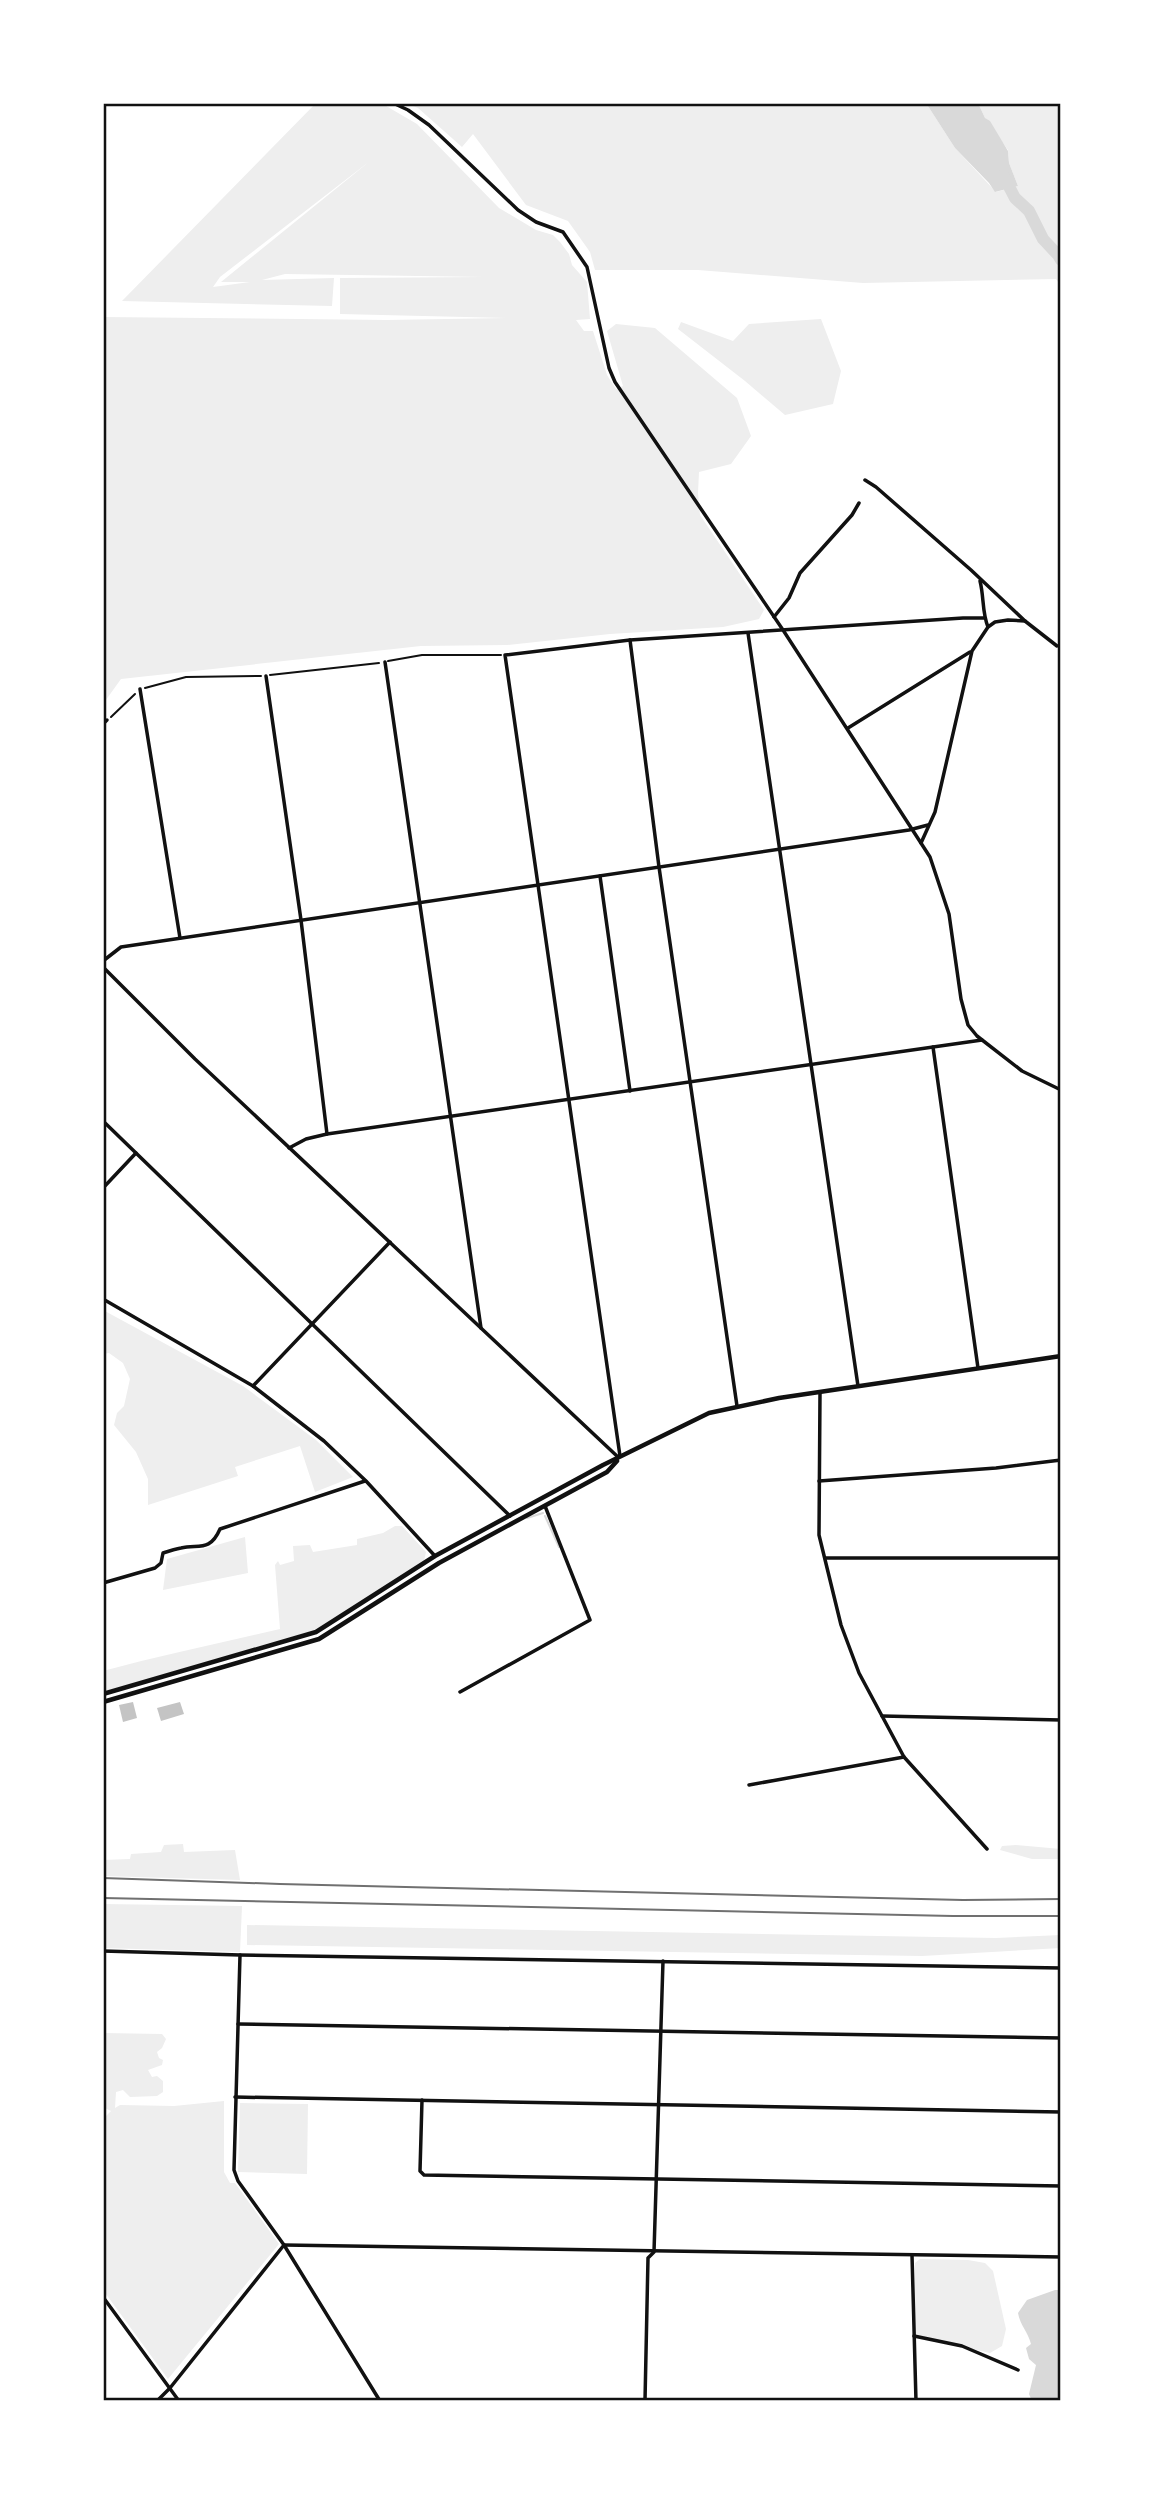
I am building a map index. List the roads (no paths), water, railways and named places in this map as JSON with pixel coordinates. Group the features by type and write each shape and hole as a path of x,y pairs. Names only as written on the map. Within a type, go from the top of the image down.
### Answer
{"main road":[{"path":"103,1693 307,1635 328,1625 435,1556 683,1424 737,1406 1061,1356"},
{"path":"103,1702 320,1639 439,1563 607,1472 620,1458"}],"street":[{"path":"393,103 429,125 518,210 536,222 563,232 578,252 590,274 609,368 615,382 848,727 935,867 945,900 964,1015 968,1025 982,1040 1022,1071 1061,1090"},
{"path":"865,480 1057,646"},
{"path":"774,617 789,598 800,573 859,503"},
{"path":"979,578 985,601 984,618 988,627"},
{"path":"620,1458 505,654 630,640 984,618"},
{"path":"921,843 935,812 972,651 988,627 1000,620 1025,621"},
{"path":"748,633 858,1386"},
{"path":"630,640 659,867 737,1406"},
{"path":"848,727 972,651"},
{"path":"385,662 481,1328"},
{"path":"267,676 327,1134"},
{"path":"140,689 180,938"},
{"path":"103,961 116,948 121,947 913,830 928,825"},
{"path":"600,876 630,1091"},
{"path":"103,967 195,1059 620,1458"},
{"path":"289,1148 306,1139 327,1134 982,1040"},
{"path":"933,1047 978,1368"},
{"path":"103,1121 510,1516"},
{"path":"103,1188 136,1153"},
{"path":"253,1386 390,1242"},
{"path":"103,1299 253,1386 324,1441 366,1481 435,1556"},
{"path":"820,1392 819,1535 841,1625 859,1673 904,1757 987,1849"},
{"path":"819,1481 996,1468 1061,1460"},
{"path":"103,1583 155,1568 161,1563 163,1553 185,1547 206,1546 214,1540 220,1529 366,1481"},
{"path":"460,1692 590,1620 545,1506"},
{"path":"824,1558 1061,1558"},
{"path":"882,1716 1061,1720"},
{"path":"749,1785 904,1757"},
{"path":"103,1951 1061,1968"},
{"path":"240,1955 233,2165 235,2176 294,2259 380,2401"},
{"path":"646,2401 648,2258 654,2252 663,1961"},
{"path":"238,2024 1061,2038"},
{"path":"235,2097 1061,2112"},
{"path":"422,2100 420,2171 424,2175 1061,2186"},
{"path":"284,2245 1061,2257"},
{"path":"157,2401 284,2245"},
{"path":"912,2255 916,2401"},
{"path":"103,2298 179,2401"},
{"path":"914,2336 962,2346 1018,2370"}],"waterway":[{"path":"1003,175 1015,198 1029,211 1043,239 1061,260"},
{"path":"527,1518 543,1513"},
{"path":"545,1516 559,1547"}],"railway":[{"path":"103,1878 963,1900 1061,1899"},
{"path":"103,1898 1061,1916"}]}
